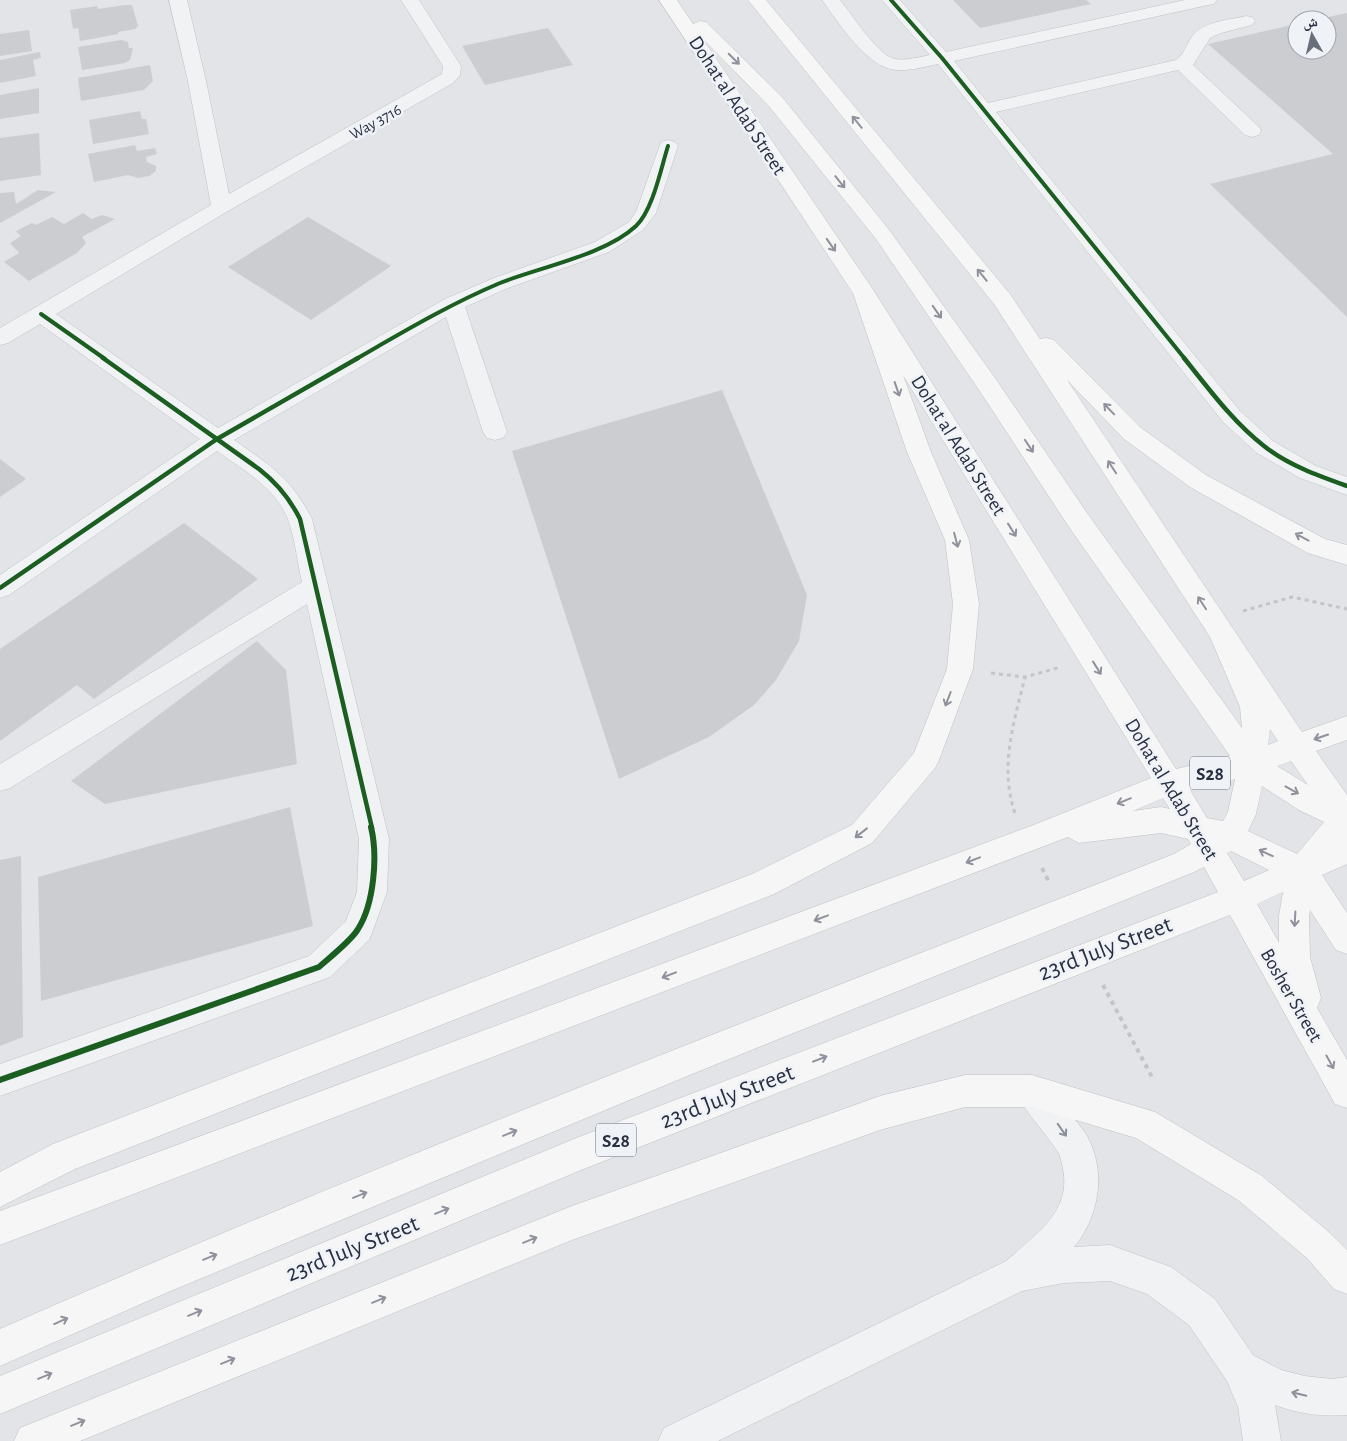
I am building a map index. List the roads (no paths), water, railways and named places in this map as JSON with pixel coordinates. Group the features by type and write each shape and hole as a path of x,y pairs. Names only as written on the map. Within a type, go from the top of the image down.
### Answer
{"main road":[{"name":"Dohat al Adab Street","path":"668,0 864,293 1170,783 1212,837 1237,898"},
{"path":"674,0 775,101 883,236 987,384 1078,520 1251,763 1296,792 1328,810 1347,817"},
{"path":"757,0 1002,300 1132,433 1198,481 1318,546 1347,555"},
{"path":"0,1190 65,1156 763,884 862,834 925,760 960,669 966,604 957,540 919,452 864,293"},
{"path":"1002,300 1296,746 1347,817"},
{"path":"0,1348 153,1280 688,1060 1184,863 1212,837 1242,814 1251,763 1256,732 1254,707 1222,634"},
{"name":"S28","path":"0,1228 1041,835 1170,783 1251,763 1347,728"},
{"path":"1312,1028 1295,957 1294,916 1302,871 1347,817"},
{"path":"1041,835 1161,820 1212,837 1302,871 1347,940"},
{"name":"23rd July Street","path":"0,1395 579,1154 1237,898 1347,850"},
{"name":"Bosher Street","path":"1237,898 1347,1092"},
{"path":"33,1441 572,1223 880,1113 965,1091 1032,1091 1143,1124 1250,1188 1319,1246 1347,1276"}],"street":[{"path":"178,0 197,81 221,208"},
{"name":"Way 3716","path":"0,338 221,208 442,83 451,75 452,66 410,0"},
{"path":"831,0 881,60 898,64 942,58 1208,0"},
{"path":"891,0 984,109 1232,417 1265,447 1308,472 1347,486"},
{"path":"1130,0 1146,14"},
{"path":"984,109 1182,64 1195,53 1198,40 1204,34 1246,21"},
{"path":"1182,64 1252,131"},
{"path":"0,588 218,439 453,304 501,283 602,247 620,238 636,226 646,213 668,146"},
{"path":"453,304 495,432"},
{"path":"0,1080 319,967 358,930 372,892 374,840 300,519 291,499 277,483 218,439 41,314"},
{"path":"0,779 314,586"},
{"path":"1019,1274 1063,1233 1078,1209 1082,1179 1075,1148 1032,1091"},
{"path":"677,1441 1019,1274 1064,1265 1110,1264 1158,1280 1202,1312 1240,1368 1257,1406 1262,1441"},
{"path":"1240,1368 1269,1385 1300,1396 1332,1398 1347,1396"}]}
